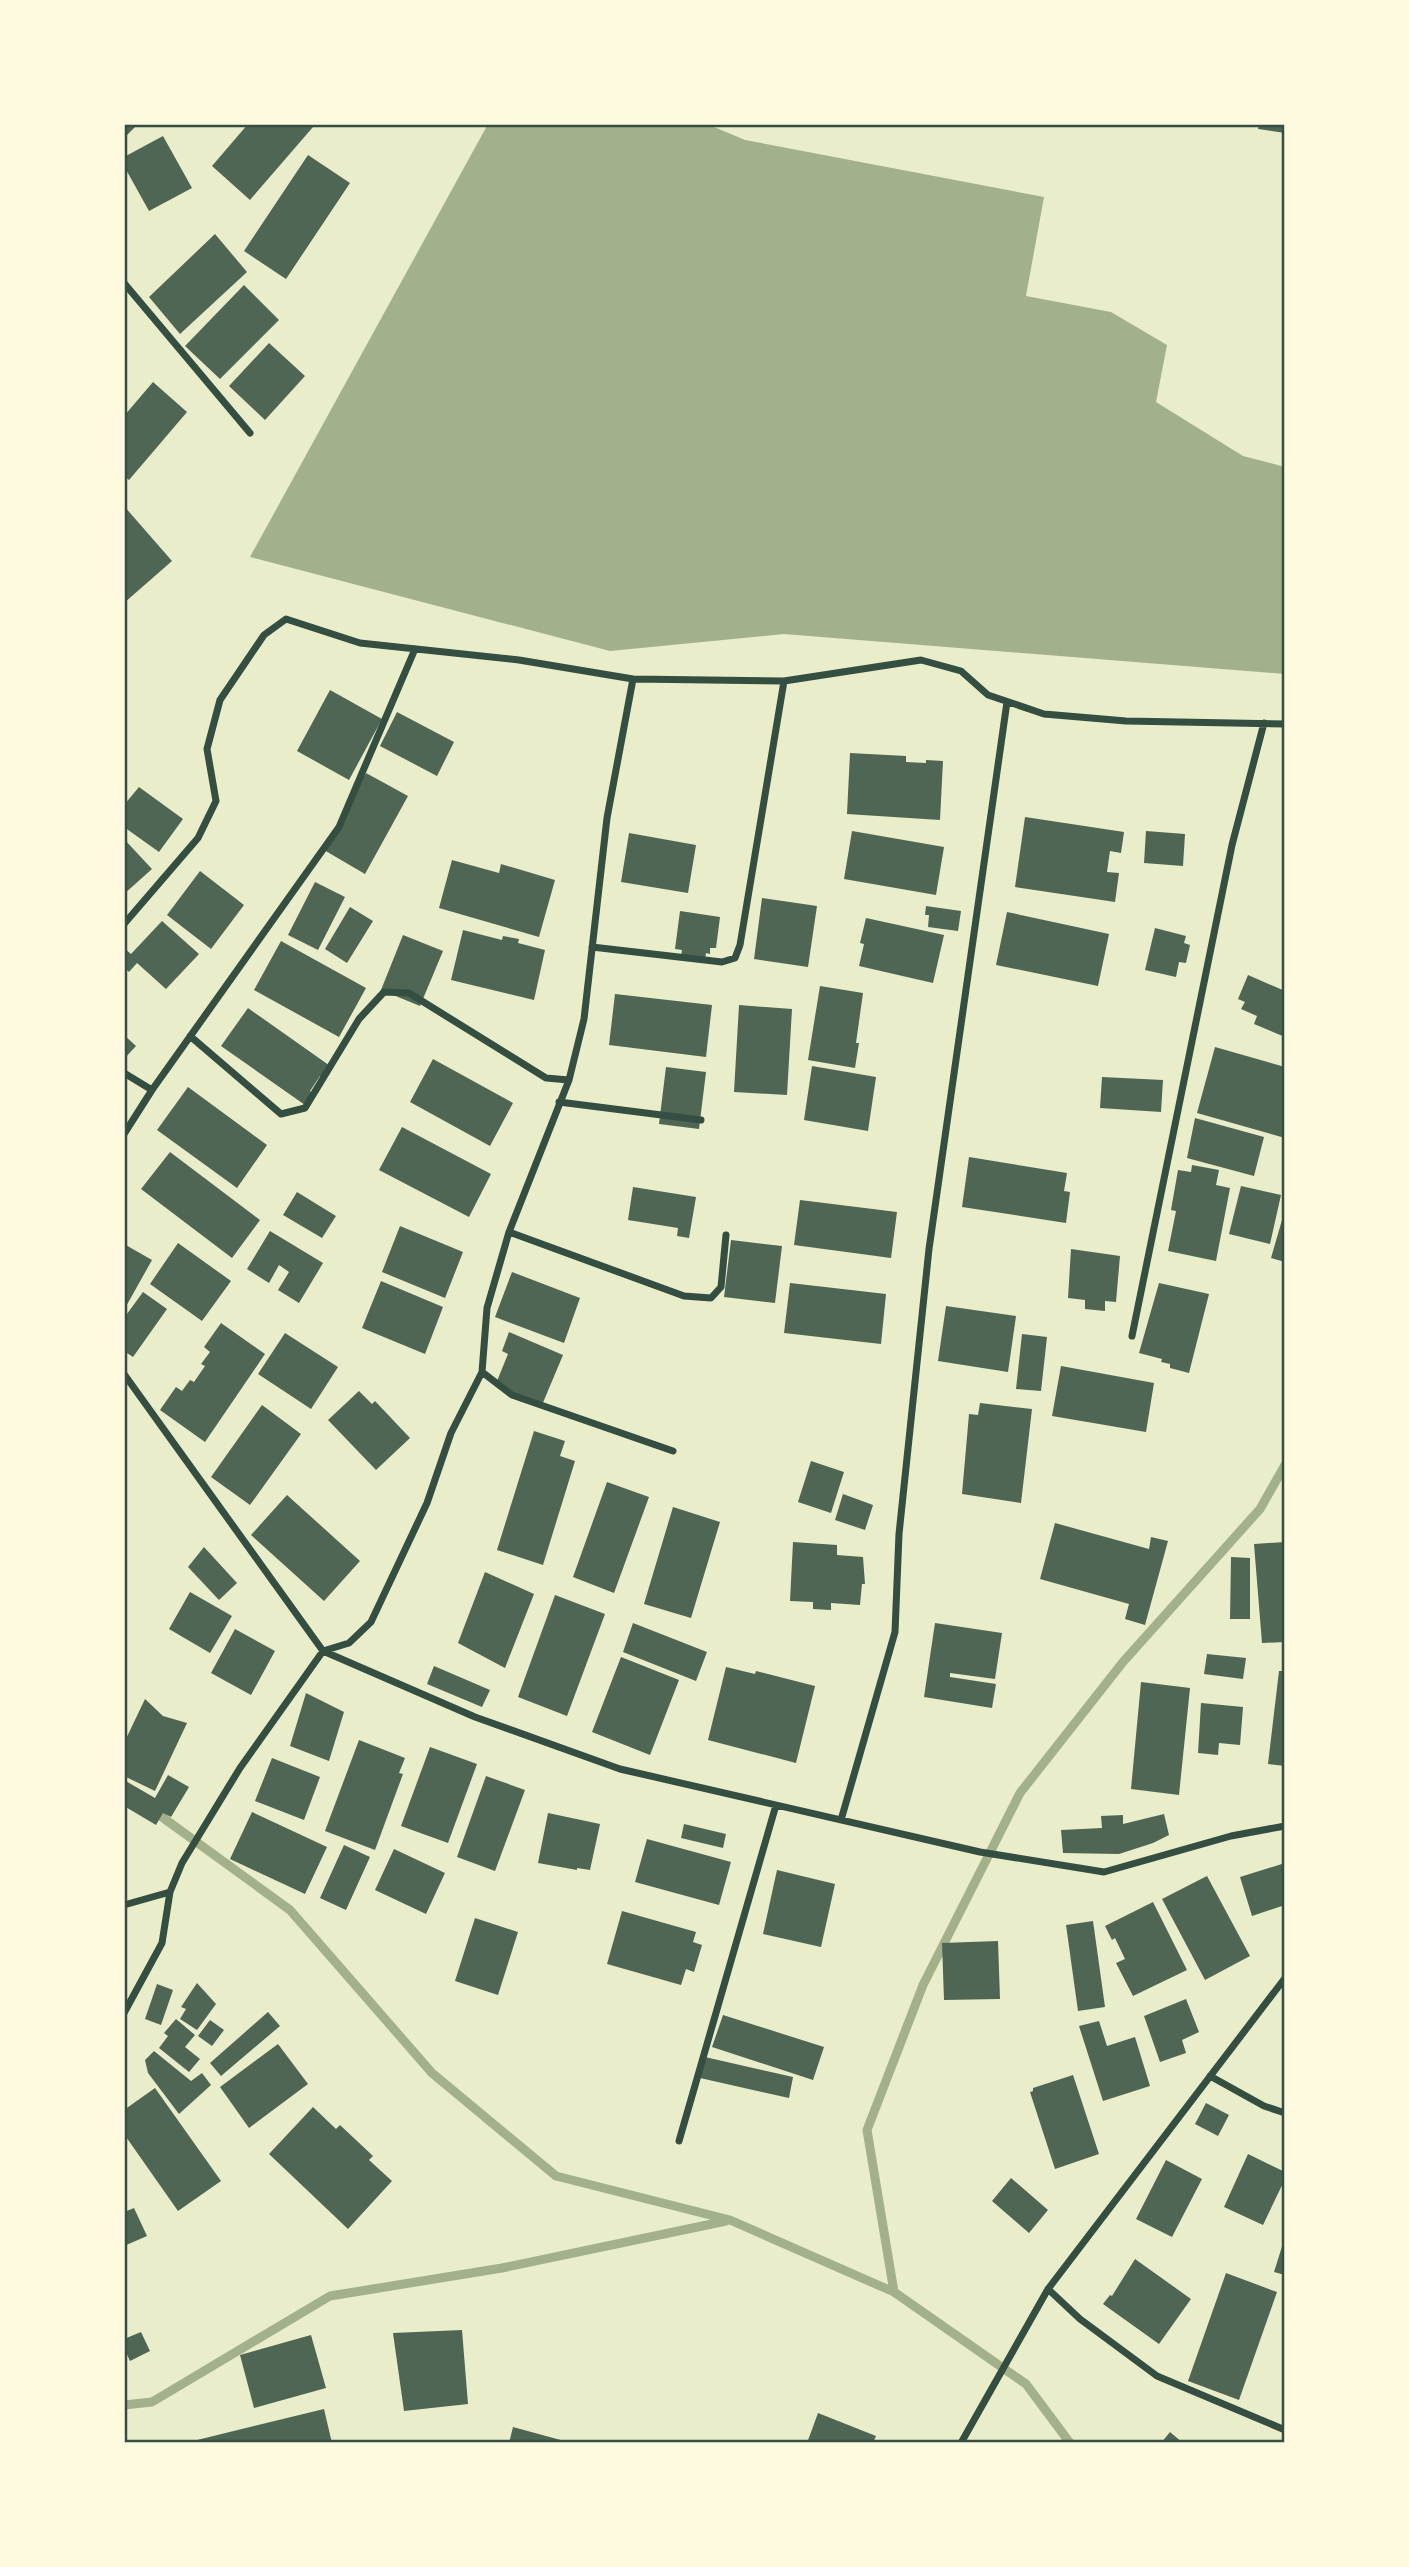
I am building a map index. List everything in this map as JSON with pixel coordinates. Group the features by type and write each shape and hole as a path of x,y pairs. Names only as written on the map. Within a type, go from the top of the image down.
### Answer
{"street":[{"path":"124,284 250,433"},
{"path":"124,924 198,838 216,801 207,749 220,700 264,635 286,619 360,643 519,660 633,679 784,681 921,660 961,671 988,695 1044,714 1126,721 1285,724"},
{"path":"124,1134 152,1090 339,827 415,649"},
{"path":"124,2013 162,1943 170,1892 182,1863 240,1768 323,1651 349,1643 371,1622 427,1503 451,1433 482,1372 487,1308 509,1232 569,1080 584,1019 607,818 633,679"},
{"path":"592,947 722,962 735,958 740,945 784,681"},
{"path":"841,1821 895,1632 899,1534 929,1249 1007,702"},
{"path":"1132,1336 1232,845 1264,723"},
{"path":"190,1036 281,1114 305,1108 359,1019 384,992 409,993 546,1078 569,1080"},
{"path":"124,1073 152,1090"},
{"path":"559,1102 701,1120"},
{"path":"509,1232 684,1296 711,1298 721,1287 726,1235"},
{"path":"482,1372 512,1395 673,1451"},
{"path":"124,1374 323,1651 475,1717 620,1769 981,1852 1104,1872 1231,1836 1285,1826"},
{"path":"679,2141 776,1805"},
{"path":"124,1905 170,1892"},
{"path":"961,2443 1048,2289 1285,1978"},
{"path":"1210,2076 1264,2106 1285,2113"},
{"path":"1048,2289 1080,2319 1157,2376 1285,2430"}],"shaded area":[{"path":"488,124 707,124 745,140 1044,197 1026,296 1111,312 1167,345 1156,402 1243,456 1285,467 1285,674 784,634 610,651 250,557"}],"building":[{"path":"124,124 138,124 124,138"},
{"path":"248,124 310,124 313,127 250,200 212,166"},
{"path":"1259,124 1285,124 1285,133 1258,129"},
{"path":"163,136 192,188 149,211 124,166 124,157"},
{"path":"308,155 350,183 286,279 244,251"},
{"path":"215,234 247,272 180,334 149,297"},
{"path":"244,285 279,320 220,379 185,346"},
{"path":"269,343 305,376 265,420 229,386"},
{"path":"153,382 187,412 129,480 124,476 124,416"},
{"path":"124,506 172,561 124,603"},
{"path":"330,690 382,719 349,780 297,751"},
{"path":"397,712 454,742 437,776 380,746"},
{"path":"850,753 906,756 906,762 943,761 940,820 847,814"},
{"path":"366,773 408,796 365,874 324,850"},
{"path":"139,787 183,819 159,852 124,827 124,805"},
{"path":"1025,817 1124,832 1121,853 1110,851 1107,872 1119,873 1115,902 1015,887"},
{"path":"852,831 944,847 936,895 844,879"},
{"path":"1146,831 1185,834 1183,866 1144,863"},
{"path":"629,833 696,845 688,893 621,882"},
{"path":"124,839 152,869 124,894"},
{"path":"452,860 499,873 501,864 555,880 539,937 439,908"},
{"path":"200,871 244,905 211,949 167,915"},
{"path":"315,882 345,897 318,950 288,935"},
{"path":"762,898 817,906 808,967 754,959"},
{"path":"926,906 961,911 958,931 928,927 929,915 925,915"},
{"path":"350,907 373,921 347,963 325,949"},
{"path":"680,911 720,917 716,948 710,948 710,954 706,953 705,960 681,957 682,950 675,949"},
{"path":"1007,912 1109,934 1098,986 996,965"},
{"path":"866,918 944,935 933,983 859,966 864,944 860,943"},
{"path":"162,921 199,954 166,989 137,963 129,972 124,967 124,948 131,954"},
{"path":"1155,928 1186,936 1184,943 1190,945 1186,963 1179,962 1176,977 1145,970"},
{"path":"463,930 502,940 503,936 519,939 518,943 545,950 534,1000 451,980"},
{"path":"403,935 443,951 420,1006 381,990"},
{"path":"281,941 366,988 339,1037 254,990"},
{"path":"1248,975 1285,991 1285,1037 1254,1024 1257,1016 1241,1009 1245,1002 1238,999"},
{"path":"820,986 863,993 855,1068 808,1060"},
{"path":"615,994 712,1005 706,1057 609,1045"},
{"path":"739,1005 792,1009 787,1095 734,1092"},
{"path":"248,1008 333,1068 325,1079 320,1076 305,1105 221,1046"},
{"path":"124,1035 136,1046 124,1059"},
{"path":"1215,1047 1285,1067 1285,1138 1197,1113"},
{"path":"433,1059 513,1103 490,1146 410,1102"},
{"path":"812,1066 876,1077 868,1131 804,1120"},
{"path":"666,1067 706,1072 699,1129 659,1124"},
{"path":"1102,1077 1163,1080 1161,1112 1100,1108"},
{"path":"188,1087 267,1145 237,1188 157,1130"},
{"path":"1195,1118 1264,1137 1254,1176 1187,1158"},
{"path":"402,1127 491,1174 469,1217 379,1170"},
{"path":"170,1152 260,1220 232,1258 141,1189"},
{"path":"969,1157 1067,1173 1064,1191 1070,1192 1066,1223 962,1207"},
{"path":"1192,1165 1219,1170 1216,1185 1230,1188 1216,1261 1168,1251 1176,1211 1171,1210 1178,1170 1191,1172"},
{"path":"1241,1186 1281,1195 1270,1244 1229,1234"},
{"path":"633,1187 696,1197 689,1238 677,1236 678,1228 628,1220"},
{"path":"297,1192 336,1216 322,1238 283,1215"},
{"path":"800,1200 897,1212 891,1258 794,1245"},
{"path":"1285,1213 1285,1262 1271,1258"},
{"path":"400,1226 463,1252 445,1298 382,1272"},
{"path":"270,1231 323,1263 299,1303 278,1290 289,1272 279,1265 269,1283 247,1269"},
{"path":"731,1240 782,1246 775,1303 724,1297"},
{"path":"178,1243 231,1281 202,1321 150,1284"},
{"path":"124,1244 152,1260 124,1310"},
{"path":"1071,1249 1120,1256 1116,1302 1105,1301 1105,1311 1085,1309 1085,1300 1068,1298"},
{"path":"512,1272 580,1298 564,1343 495,1317"},
{"path":"381,1281 443,1307 425,1354 362,1328"},
{"path":"790,1283 886,1294 881,1344 784,1333"},
{"path":"1159,1283 1209,1294 1189,1373 1170,1368 1170,1364 1161,1362 1162,1359 1139,1353"},
{"path":"143,1292 167,1309 133,1357 124,1351 124,1318"},
{"path":"946,1306 1016,1316 1008,1372 938,1361"},
{"path":"221,1323 265,1354 205,1442 160,1410 176,1387 182,1391 190,1380 194,1382 205,1366 201,1364 210,1352 204,1347"},
{"path":"509,1332 563,1355 542,1405 495,1386 508,1354 502,1351"},
{"path":"285,1333 338,1367 311,1409 258,1374"},
{"path":"1022,1334 1047,1337 1041,1391 1016,1389"},
{"path":"1061,1366 1154,1383 1146,1432 1052,1416"},
{"path":"359,1391 372,1404 375,1401 410,1438 376,1470 328,1420"},
{"path":"980,1403 1032,1409 1021,1503 962,1494 969,1414 978,1415"},
{"path":"262,1405 301,1434 250,1505 211,1477"},
{"path":"534,1431 565,1441 560,1456 575,1461 543,1565 497,1550"},
{"path":"811,1461 844,1472 831,1513 798,1502"},
{"path":"607,1482 649,1497 614,1593 573,1577"},
{"path":"843,1494 873,1505 865,1530 835,1520"},
{"path":"287,1495 360,1561 324,1601 251,1535"},
{"path":"673,1507 720,1522 691,1618 644,1604"},
{"path":"1055,1523 1149,1549 1151,1537 1168,1541 1145,1625 1125,1619 1129,1604 1040,1579"},
{"path":"793,1542 837,1545 837,1555 863,1557 865,1584 862,1584 860,1605 831,1603 831,1610 813,1609 813,1602 790,1601"},
{"path":"1285,1542 1285,1642 1262,1643 1254,1544"},
{"path":"204,1547 237,1583 219,1600 188,1567"},
{"path":"1231,1557 1250,1558 1250,1619 1230,1619"},
{"path":"485,1572 534,1594 505,1668 458,1643"},
{"path":"190,1592 232,1616 210,1653 169,1629"},
{"path":"555,1595 605,1614 567,1716 518,1697"},
{"path":"633,1623 707,1652 696,1681 623,1652"},
{"path":"935,1623 1002,1633 995,1679 950,1673 950,1677 996,1684 992,1708 924,1697"},
{"path":"235,1629 275,1651 251,1695 211,1673"},
{"path":"1207,1654 1246,1658 1243,1679 1204,1674"},
{"path":"621,1657 679,1680 650,1755 592,1732"},
{"path":"434,1666 490,1690 482,1707 427,1684"},
{"path":"726,1667 755,1674 756,1671 815,1686 796,1763 708,1740"},
{"path":"1279,1671 1285,1671 1285,1766 1268,1764"},
{"path":"1141,1682 1190,1688 1179,1795 1131,1789"},
{"path":"306,1693 344,1712 329,1761 290,1746"},
{"path":"145,1699 163,1716 187,1723 155,1791 124,1776 124,1743"},
{"path":"1201,1703 1243,1707 1240,1745 1219,1743 1218,1755 1198,1753"},
{"path":"359,1740 405,1758 399,1773 403,1774 375,1850 325,1831"},
{"path":"430,1747 477,1764 448,1843 401,1826"},
{"path":"272,1758 320,1777 304,1820 255,1801"},
{"path":"168,1775 189,1787 171,1817 163,1813 156,1825 124,1806 124,1780 155,1798"},
{"path":"486,1776 525,1790 495,1871 457,1857"},
{"path":"252,1812 327,1847 305,1894 230,1859"},
{"path":"548,1813 600,1824 590,1870 538,1863"},
{"path":"1164,1814 1169,1835 1153,1843 1119,1854 1063,1853 1061,1830 1102,1828 1101,1816 1123,1815 1123,1824"},
{"path":"684,1824 726,1834 723,1848 681,1838"},
{"path":"647,1839 731,1862 719,1905 635,1882"},
{"path":"344,1845 370,1857 346,1910 320,1898"},
{"path":"394,1849 445,1873 426,1914 375,1890"},
{"path":"1285,1863 1285,1905 1252,1916 1240,1877"},
{"path":"777,1870 835,1884 821,1947 763,1934"},
{"path":"1207,1876 1250,1956 1205,1980 1162,1899"},
{"path":"1153,1902 1187,1970 1133,1996 1116,1963 1125,1959 1115,1938 1112,1940 1105,1926"},
{"path":"622,1911 696,1932 693,1942 702,1945 694,1972 686,1969 681,1985 607,1964"},
{"path":"475,1918 518,1932 498,1995 455,1981"},
{"path":"1093,1921 1105,2007 1078,2011 1066,1925"},
{"path":"998,1941 1000,1999 944,2000 942,1943"},
{"path":"197,1983 216,2004 197,2030 180,2019 186,2009 181,2007"},
{"path":"157,1984 173,1990 161,2025 145,2019"},
{"path":"1186,1999 1199,2032 1182,2040 1186,2053 1160,2062 1144,2016"},
{"path":"268,2012 280,2026 221,2076 210,2063"},
{"path":"723,2015 824,2047 813,2080 712,2047"},
{"path":"176,2019 195,2035 185,2047 200,2059 189,2072 159,2048 168,2036 164,2033"},
{"path":"210,2020 224,2030 212,2046 198,2036"},
{"path":"1099,2021 1107,2046 1135,2037 1150,2086 1103,2101 1079,2026"},
{"path":"278,2044 308,2084 249,2128 220,2087"},
{"path":"154,2051 191,2081 202,2073 211,2085 179,2114 148,2073 145,2060"},
{"path":"705,2057 793,2077 789,2098 700,2078"},
{"path":"1073,2075 1099,2154 1055,2169 1030,2092 1033,2088"},
{"path":"155,2088 221,2181 178,2211 124,2134 124,2110"},
{"path":"1206,2103 1229,2115 1218,2136 1195,2124"},
{"path":"313,2107 336,2129 340,2125 373,2156 369,2160 392,2181 348,2229 269,2154"},
{"path":"1248,2154 1285,2172 1285,2179 1263,2225 1224,2207"},
{"path":"1166,2160 1202,2179 1172,2237 1136,2219"},
{"path":"1011,2178 1048,2210 1029,2233 992,2201"},
{"path":"134,2208 147,2236 124,2246 124,2212"},
{"path":"1285,2237 1285,2275 1274,2272"},
{"path":"1135,2259 1191,2299 1159,2344 1103,2304 1112,2296"},
{"path":"1226,2273 1277,2292 1239,2400 1188,2381"},
{"path":"462,2330 468,2404 404,2411 393,2333"},
{"path":"141,2332 150,2351 130,2361 124,2348 124,2339"},
{"path":"311,2335 326,2388 254,2408 240,2355"},
{"path":"324,2409 332,2443 189,2443 189,2442"},
{"path":"818,2413 876,2436 873,2443 807,2443"},
{"path":"513,2427 568,2442 568,2443 509,2443"},
{"path":"1170,2432 1183,2443 1161,2443"}],"waterway":[{"path":"894,2292 867,2130 923,1985 1020,1793 1123,1662 1260,1509 1285,1465"},
{"path":"151,1809 290,1910 432,2073 556,2176 730,2220 894,2292 1026,2384 1070,2443"},
{"path":"124,2405 152,2402 330,2296 502,2268 726,2221"}]}
